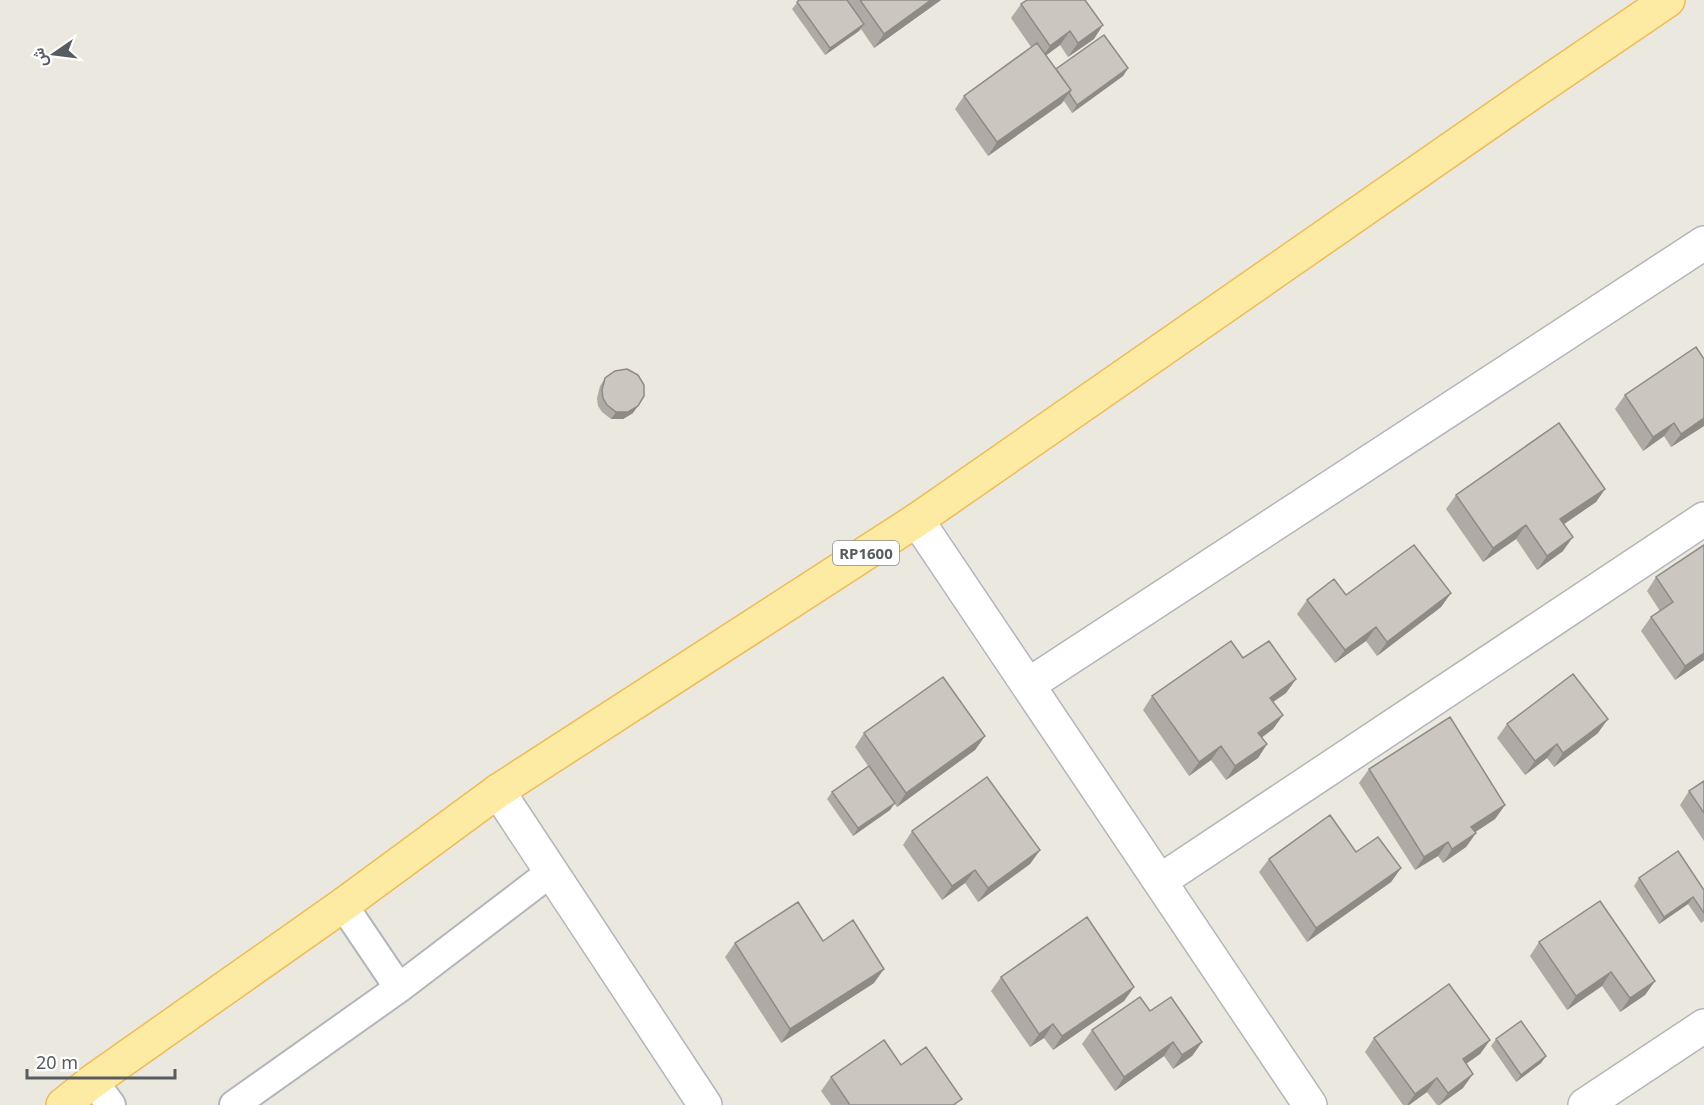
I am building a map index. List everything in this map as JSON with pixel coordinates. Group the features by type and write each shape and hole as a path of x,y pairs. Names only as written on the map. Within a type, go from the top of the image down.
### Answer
{"main road":[{"name":"RP1600","path":"63,1105 102,1093 343,905 498,791 917,520 1668,0"}],"street":[{"path":"1028,685 1704,243"},
{"path":"1160,881 1704,519"},
{"path":"917,520 1310,1105"},
{"path":"498,791 705,1105"},
{"path":"1585,1105 1704,1026"}],"lane":[{"path":"234,1105 399,988 551,872"},
{"path":"343,905 399,988"}],"building":[{"path":"799,0 847,0 864,24 830,48 797,2"},
{"path":"860,0 931,0 884,34"},
{"path":"1027,0 1085,0 1103,25 1078,43 1070,31 1050,46 1021,4"},
{"path":"1104,35 1128,68 1077,105 1069,93 1071,90 1056,69"},
{"path":"1037,43 1071,90 997,142 964,96"},
{"path":"1696,347 1704,359 1704,418 1681,434 1674,423 1653,437 1625,395"},
{"path":"627,369 638,375 644,385 644,396 638,406 628,412 616,412 607,405 603,398 605,378 615,371"},
{"path":"1559,423 1605,489 1560,519 1573,537 1547,556 1526,525 1493,548 1456,495"},
{"path":"1414,545 1451,593 1387,642 1376,627 1345,650 1307,600 1334,579 1346,595"},
{"path":"1704,545 1704,653 1685,666 1651,617 1673,602 1656,577"},
{"path":"1231,641 1243,658 1269,641 1296,679 1270,698 1283,715 1258,733 1267,744 1235,766 1221,746 1199,762 1152,696"},
{"path":"1573,674 1608,719 1563,753 1557,744 1535,761 1507,724"},
{"path":"943,677 985,736 906,793 864,733"},
{"path":"1450,717 1505,805 1471,827 1476,833 1452,849 1448,842 1424,857 1369,769"},
{"path":"869,766 895,803 858,828 832,792"},
{"path":"987,777 1040,850 988,888 975,870 952,886 912,831"},
{"path":"1704,781 1704,813 1689,791"},
{"path":"1330,815 1356,852 1378,837 1401,868 1316,928 1269,859"},
{"path":"1678,851 1704,890 1704,913 1693,897 1664,917 1639,878"},
{"path":"1600,901 1655,981 1630,998 1611,972 1576,996 1539,942"},
{"path":"798,902 823,941 853,920 884,969 790,1029 735,943"},
{"path":"1087,917 1134,987 1062,1036 1053,1024 1039,1034 1001,977"},
{"path":"1449,984 1490,1040 1463,1059 1473,1074 1448,1093 1437,1078 1415,1094 1374,1038"},
{"path":"1140,997 1150,1011 1171,997 1202,1042 1182,1055 1173,1042 1124,1077 1092,1030"},
{"path":"1521,1021 1546,1056 1521,1075 1496,1039"},
{"path":"884,1040 901,1065 926,1047 962,1099 953,1105 850,1105 831,1077"}]}
